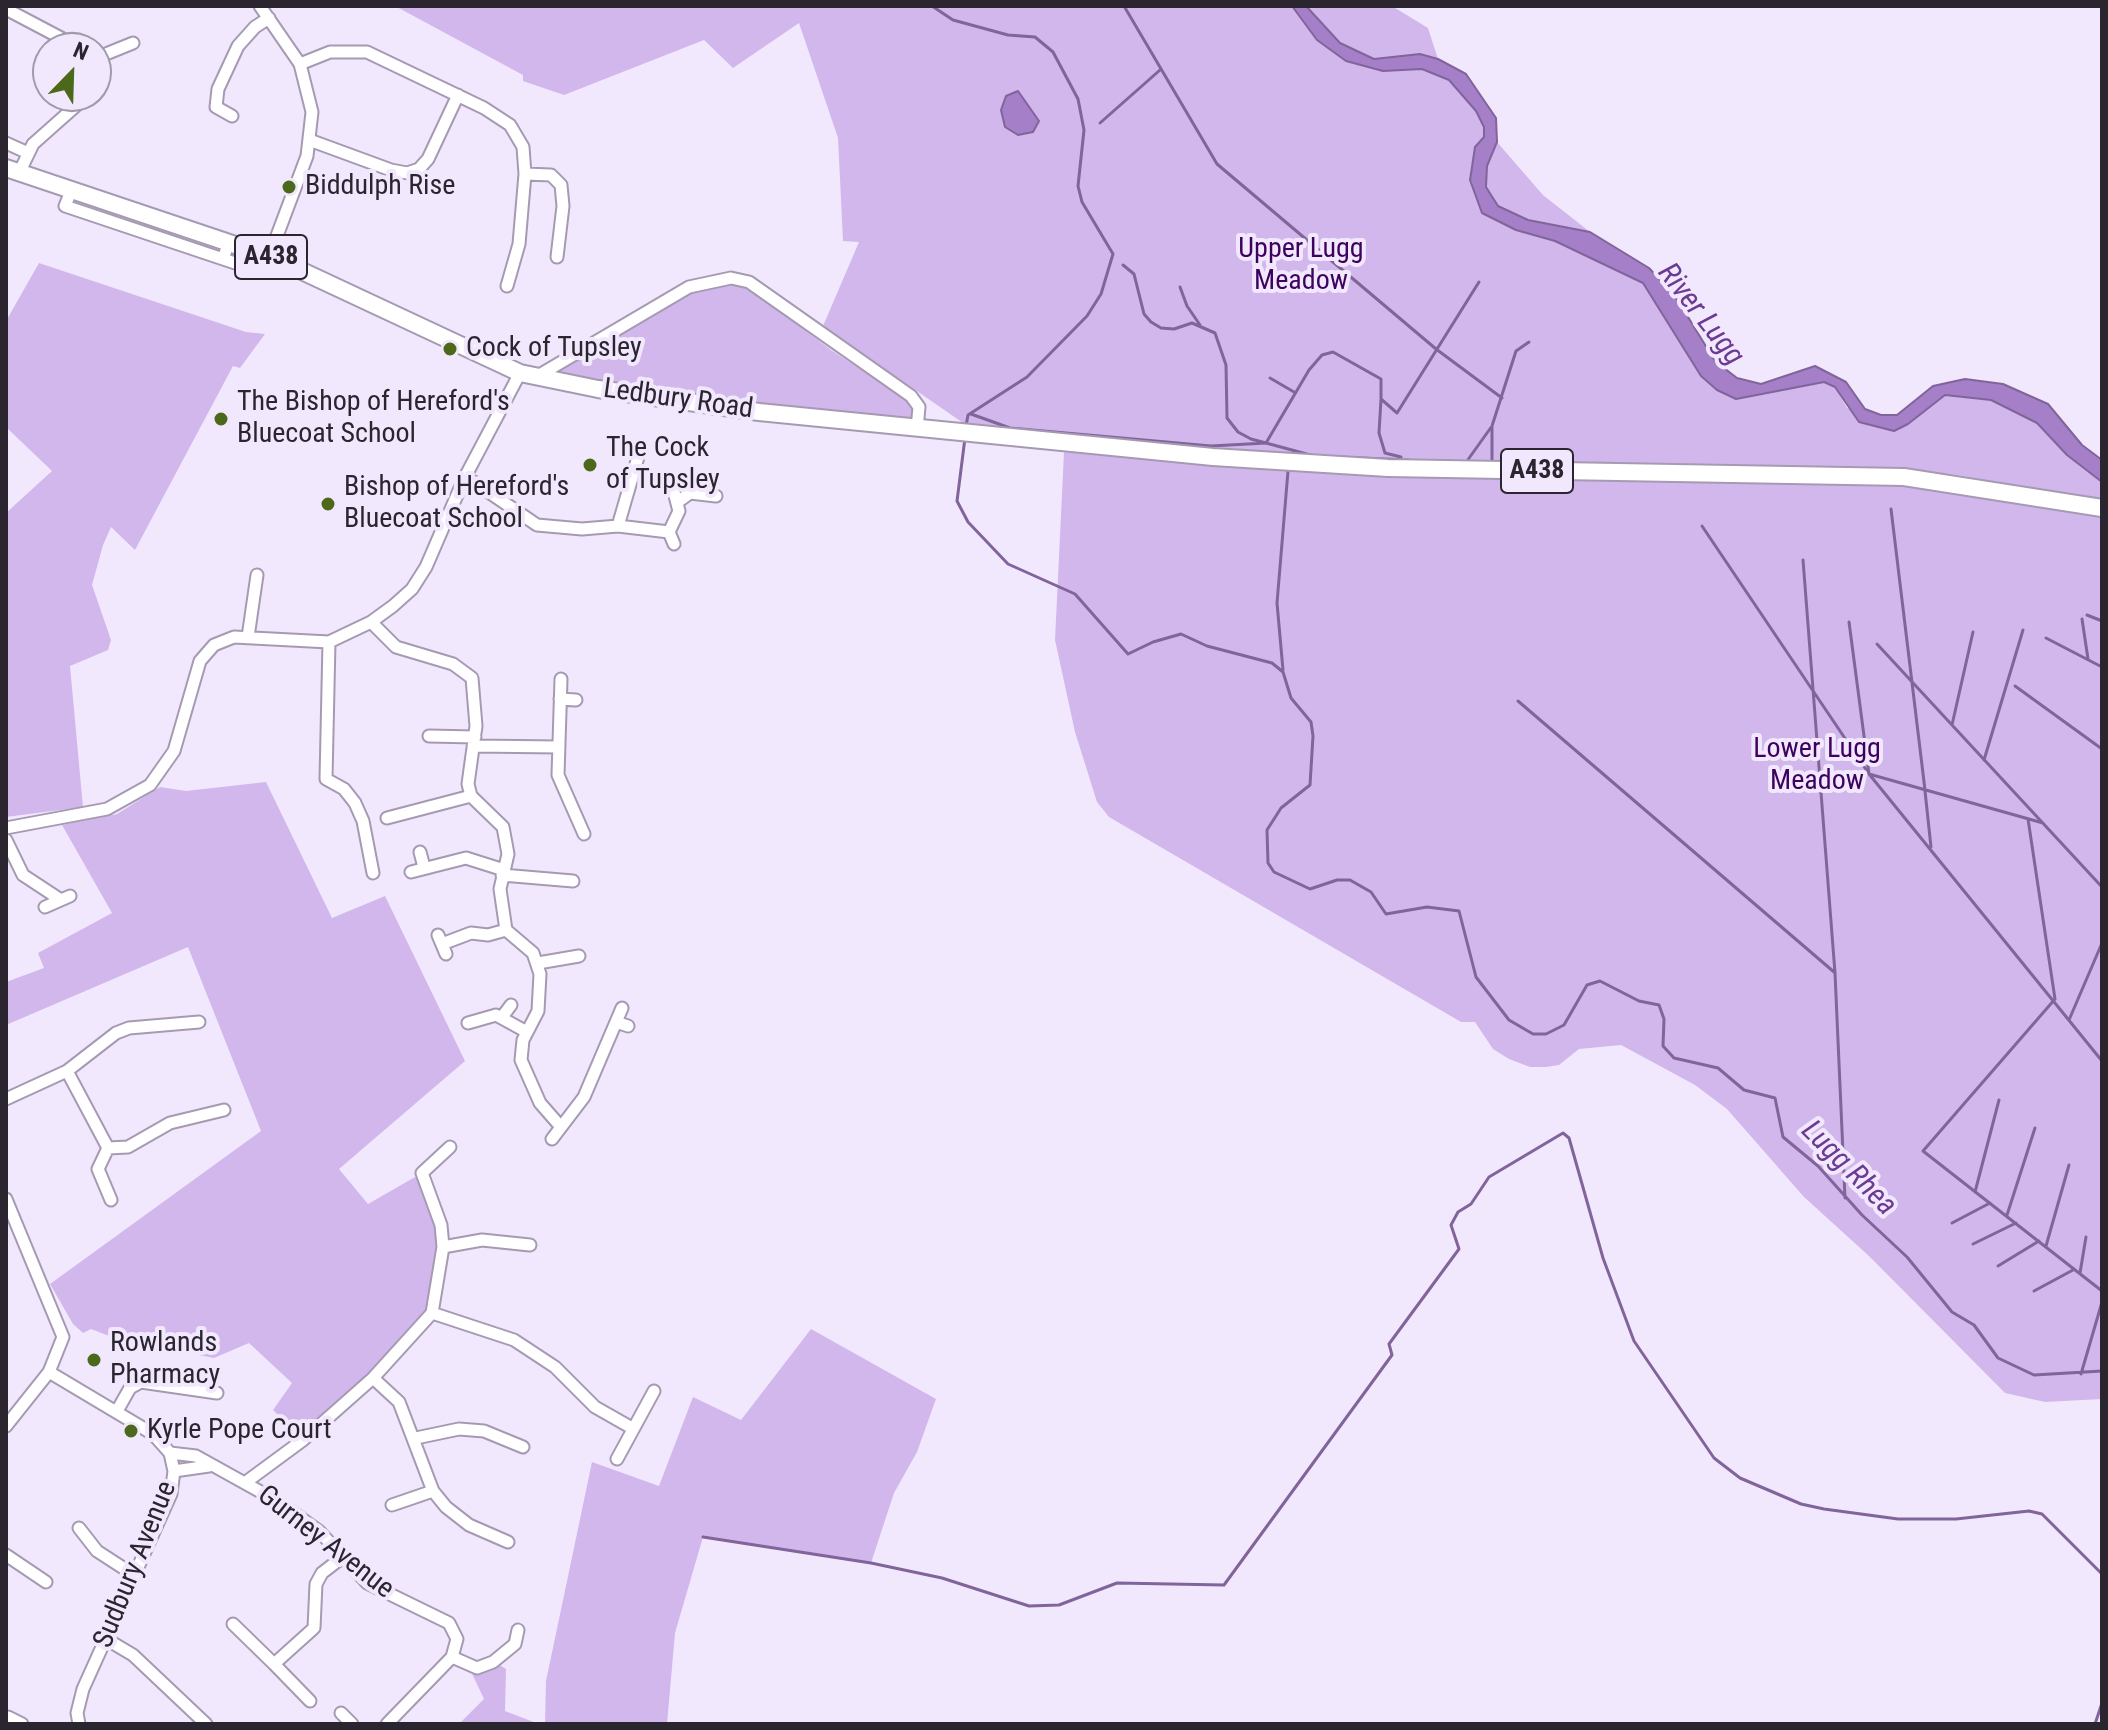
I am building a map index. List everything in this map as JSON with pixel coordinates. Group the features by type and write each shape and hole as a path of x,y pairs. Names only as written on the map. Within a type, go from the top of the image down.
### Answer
{"highway":[{"name":"Ledbury Road","path":"10,173 72,189 269,257 528,375 759,412 917,429"},
{"name":"A438","path":"917,429 1213,457 1388,468 1904,477 2102,508"}],"street":[{"path":"260,6 300,64 312,112 312,141 269,257"},
{"path":"6,9 50,32"},
{"path":"232,116 216,107 218,89 238,46 255,27 269,18"},
{"path":"112,52 133,43"},
{"path":"300,64 330,52 367,52 458,95 510,125 523,147 525,174 519,244 507,286"},
{"path":"312,141 407,173 419,169 428,159 458,95"},
{"path":"10,173 26,152 70,112"},
{"path":"6,143 26,152"},
{"path":"525,174 551,175 561,185 563,206 557,257"},
{"path":"72,189 65,206 235,263"},
{"path":"223,259 229,242"},
{"path":"6,828 107,809 140,793 158,778 174,751 187,715 194,679 206,652 223,640 248,637 329,642 371,622 412,589 426,567 464,479 528,375 689,287 731,278 749,282 911,396 919,407 917,429"},
{"path":"618,526 638,457"},
{"path":"474,482 537,525 582,529 618,526 669,532"},
{"path":"674,544 669,532 679,511 676,496 690,493 716,496"},
{"path":"248,637 257,575"},
{"path":"371,622 396,647 453,664 468,673 475,692 474,741 468,784 471,796 494,814 503,827 508,847 500,889 506,930 533,953 538,963 538,1011 520,1048 524,1069 540,1103 561,1127"},
{"path":"329,642 326,779 344,789 355,803 363,821 373,873"},
{"path":"561,679 558,775 584,834"},
{"path":"560,699 576,700"},
{"path":"428,732 474,741 559,747"},
{"path":"387,818 406,818 471,796"},
{"path":"6,840 23,875 65,898 45,907"},
{"path":"420,852 424,867"},
{"path":"411,872 466,858 503,873 573,881"},
{"path":"442,944 471,933 488,935 506,930"},
{"path":"538,963 579,956"},
{"path":"502,1017 511,1005"},
{"path":"552,1139 584,1097 622,1024 622,1008"},
{"path":"468,1023 490,1014 502,1017 527,1032"},
{"path":"6,1099 67,1071 116,1033 129,1028 199,1022"},
{"path":"67,1071 108,1148"},
{"path":"108,1148 128,1147 170,1123 224,1110"},
{"path":"246,1482 303,1440 373,1378 432,1313 443,1247 441,1225 422,1173 450,1147"},
{"path":"108,1148 98,1169 111,1200"},
{"path":"6,1199 62,1329 63,1342 49,1372 6,1426"},
{"path":"443,1247 482,1240 530,1245"},
{"path":"432,1313 514,1340 555,1367 595,1407 632,1428"},
{"name":"Sudbury Avenue","path":"49,1372 153,1434 170,1453 174,1471 171,1494 78,1704 79,1724"},
{"path":"373,1378 399,1402 416,1438 433,1491 469,1525 508,1542"},
{"path":"117,1411 130,1388 141,1382 217,1393"},
{"path":"617,1459 654,1391"},
{"path":"416,1438 459,1429 484,1431 523,1447"},
{"name":"Gurney Avenue","path":"170,1453 196,1456 246,1482 308,1522 367,1583 449,1623 457,1639 452,1657"},
{"path":"174,1471 193,1466 214,1466"},
{"path":"392,1505 433,1491"},
{"path":"79,1528 97,1551 134,1575"},
{"path":"6,1555 46,1582"},
{"path":"274,1664 314,1628 316,1584 322,1573 344,1556"},
{"path":"233,1624 310,1701"},
{"path":"387,1724 452,1657 477,1668 493,1662 515,1644 518,1630"},
{"path":"106,1639 133,1655 206,1724"},
{"path":"341,1713 352,1724"},
{"path":"8,1717 22,1724"}],"green space":[{"name":"Upper Lugg Meadow","path":"395,6 1292,6 1317,40 1383,71 1422,69 1449,80 1476,111 1484,127 1485,137 1471,166 1470,180 1482,213 1516,230 1555,241 1643,283 1701,376 1717,390 1824,382 1835,387 1847,408 1908,424 1945,394 1991,400 2037,423 2067,455 2102,482 2102,501 1957,475 1893,469 1355,460 966,425 823,326 859,242 843,241 838,138 799,23 733,68 704,40 564,95 523,81 523,75"},
{"path":"1306,6 1392,6 1428,28 1438,59 1420,54 1374,59 1340,43"},
{"path":"1497,142 1543,195 1590,232 1528,220 1498,206 1486,187 1487,166"},
{"path":"39,263 246,332 265,334 240,368 233,366 135,550 111,527 103,545 92,585 111,640 108,650 70,666 83,807 6,817 6,513 52,471 6,427 6,321"},
{"path":"732,283 750,289 831,350 907,400 916,410 911,421 727,401 552,374 685,294 707,285"},
{"name":"Lower Lugg Meadow","path":"1064,452 1316,472 1933,485 2102,513 2102,1399 2045,1402 2005,1393 1869,1256 1804,1197 1727,1109 1695,1085 1621,1045 1579,1049 1559,1065 1546,1067 1530,1067 1509,1059 1493,1049 1475,1022 1461,1022 1109,817 1097,802 1075,732 1055,640"},
{"path":"266,782 332,918 385,896 465,1061 339,1169 368,1204 422,1173 441,1225 432,1313 303,1440 273,1410 292,1383 249,1343 214,1358 117,1339 91,1329 83,1333 73,1324 50,1284 261,1131 188,947 6,1025 6,982 44,968 38,953 112,913 62,825 117,814 160,787 186,791"},
{"path":"811,1329 936,1399 917,1452 894,1493 871,1563 703,1537 675,1633 667,1724 545,1724 546,1681 592,1462 659,1486 693,1397 741,1420"},
{"path":"466,1661 495,1662 506,1669 505,1711 539,1724 459,1724 484,1699"}],"shaded area":[{"path":"1292,6 1306,6 1340,43 1374,59 1420,54 1438,59 1466,74 1496,118 1497,142 1487,166 1486,187 1498,206 1528,220 1590,232 1649,268 1677,299 1715,361 1737,378 1761,384 1815,366 1846,382 1865,409 1881,415 1897,415 1933,386 1965,379 2003,384 2048,404 2082,445 2102,460 2102,482 2067,455 2037,423 1991,400 1945,395 1894,431 1859,422 1835,387 1824,382 1736,399 1717,390 1701,376 1643,283 1555,241 1516,230 1482,213 1470,180 1475,147 1484,137 1484,127 1476,111 1449,80 1422,69 1383,71 1346,61 1317,40"},
{"path":"1018,91 1039,121 1033,132 1018,135 1005,127 1001,110 1006,96"}],"waterway":[{"name":"Lugg Rhea","path":"932,6 953,20 1008,35 1035,37 1053,52 1078,99 1084,130 1078,186 1082,202 1113,254 1101,294 1087,316 1027,377 968,415 966,426"},
{"path":"1124,6 1217,164 1436,349 1502,398"},
{"path":"1100,123 1160,70"},
{"path":"1123,265 1134,274 1144,314 1151,322 1161,328 1174,329 1192,323 1215,333 1226,365 1227,418 1238,432 1251,439 1266,443 1309,370 1322,355 1333,352 1381,379 1381,399"},
{"path":"1401,457 1385,453 1379,433 1381,399 1397,413 1479,282"},
{"path":"1180,287 1187,306 1200,325"},
{"path":"1467,461 1492,426 1516,351 1529,342"},
{"path":"1270,378 1294,392"},
{"path":"971,414 1010,428 1211,446 1266,443 1314,456"},
{"path":"1492,426 1492,461"},
{"name":"Lugg Rhea","path":"965,438 957,501 968,522 1008,564 1075,594 1128,654 1153,642 1181,634 1207,646 1272,663 1283,672 1291,698 1311,722 1313,736 1310,785 1281,808 1267,830 1268,863 1274,872 1310,889 1337,880 1350,880 1371,892 1386,914 1427,907 1459,911 1476,977 1509,1020 1533,1034 1546,1034 1564,1025 1587,985 1600,981 1639,1001 1659,1005 1664,1019 1663,1046 1674,1058 1718,1068 1744,1090 1775,1098 1783,1137 1818,1166 1862,1215 1907,1257 1952,1312 1974,1325 1998,1358 2034,1375 2102,1371"},
{"path":"1338,457 1409,460"},
{"path":"1283,670 1277,603 1288,471"},
{"path":"1891,509 1925,790"},
{"path":"1702,526 1869,774 2043,823"},
{"path":"1803,560 1835,973 1845,1198"},
{"path":"2087,615 2102,621"},
{"path":"2082,619 2088,659"},
{"path":"1849,622 1869,774 2102,1061"},
{"path":"1984,760 2023,630"},
{"path":"1952,725 1973,632"},
{"path":"2046,638 2102,667"},
{"path":"1877,644 2102,887"},
{"path":"2015,686 2102,749"},
{"path":"1518,701 1834,972"},
{"path":"1925,791 1931,847"},
{"path":"2028,819 2055,999 1923,1151 2102,1291"},
{"path":"2069,1020 2102,943"},
{"path":"1975,1192 1999,1100"},
{"path":"2007,1215 2035,1128"},
{"path":"703,1537 871,1563 942,1578 1029,1606 1059,1605 1117,1583 1224,1585 1392,1355 1389,1344 1459,1249 1451,1225 1458,1212 1471,1204 1489,1177 1563,1133 1569,1138 1603,1258 1634,1341 1714,1458 1740,1478 1801,1504 1824,1509 1898,1519 1956,1519 2029,1511 2042,1514 2102,1574"},
{"path":"2046,1246 2069,1165"},
{"path":"1952,1223 1990,1203"},
{"path":"1973,1244 2016,1223"},
{"path":"2080,1273 2086,1237"},
{"path":"1998,1266 2039,1241"},
{"path":"2034,1291 2073,1270"},
{"path":"2081,1374 2102,1302"},
{"path":"2095,1724 2102,1703"}],"place":[{"name":"Biddulph Rise","path":"289,187"},
{"name":"Cock of Tupsley","path":"450,349"},
{"name":"The Bishop of Hereford's Bluecoat School","path":"221,419"},
{"name":"The Cock of Tupsley","path":"590,465"},
{"name":"Bishop of Hereford's Bluecoat School","path":"328,504"},
{"name":"Rowlands Pharmacy","path":"94,1360"},
{"name":"Kyrle Pope Court","path":"131,1431"}],"water label":[{"name":"River Lugg","path":"1700,315"}]}
